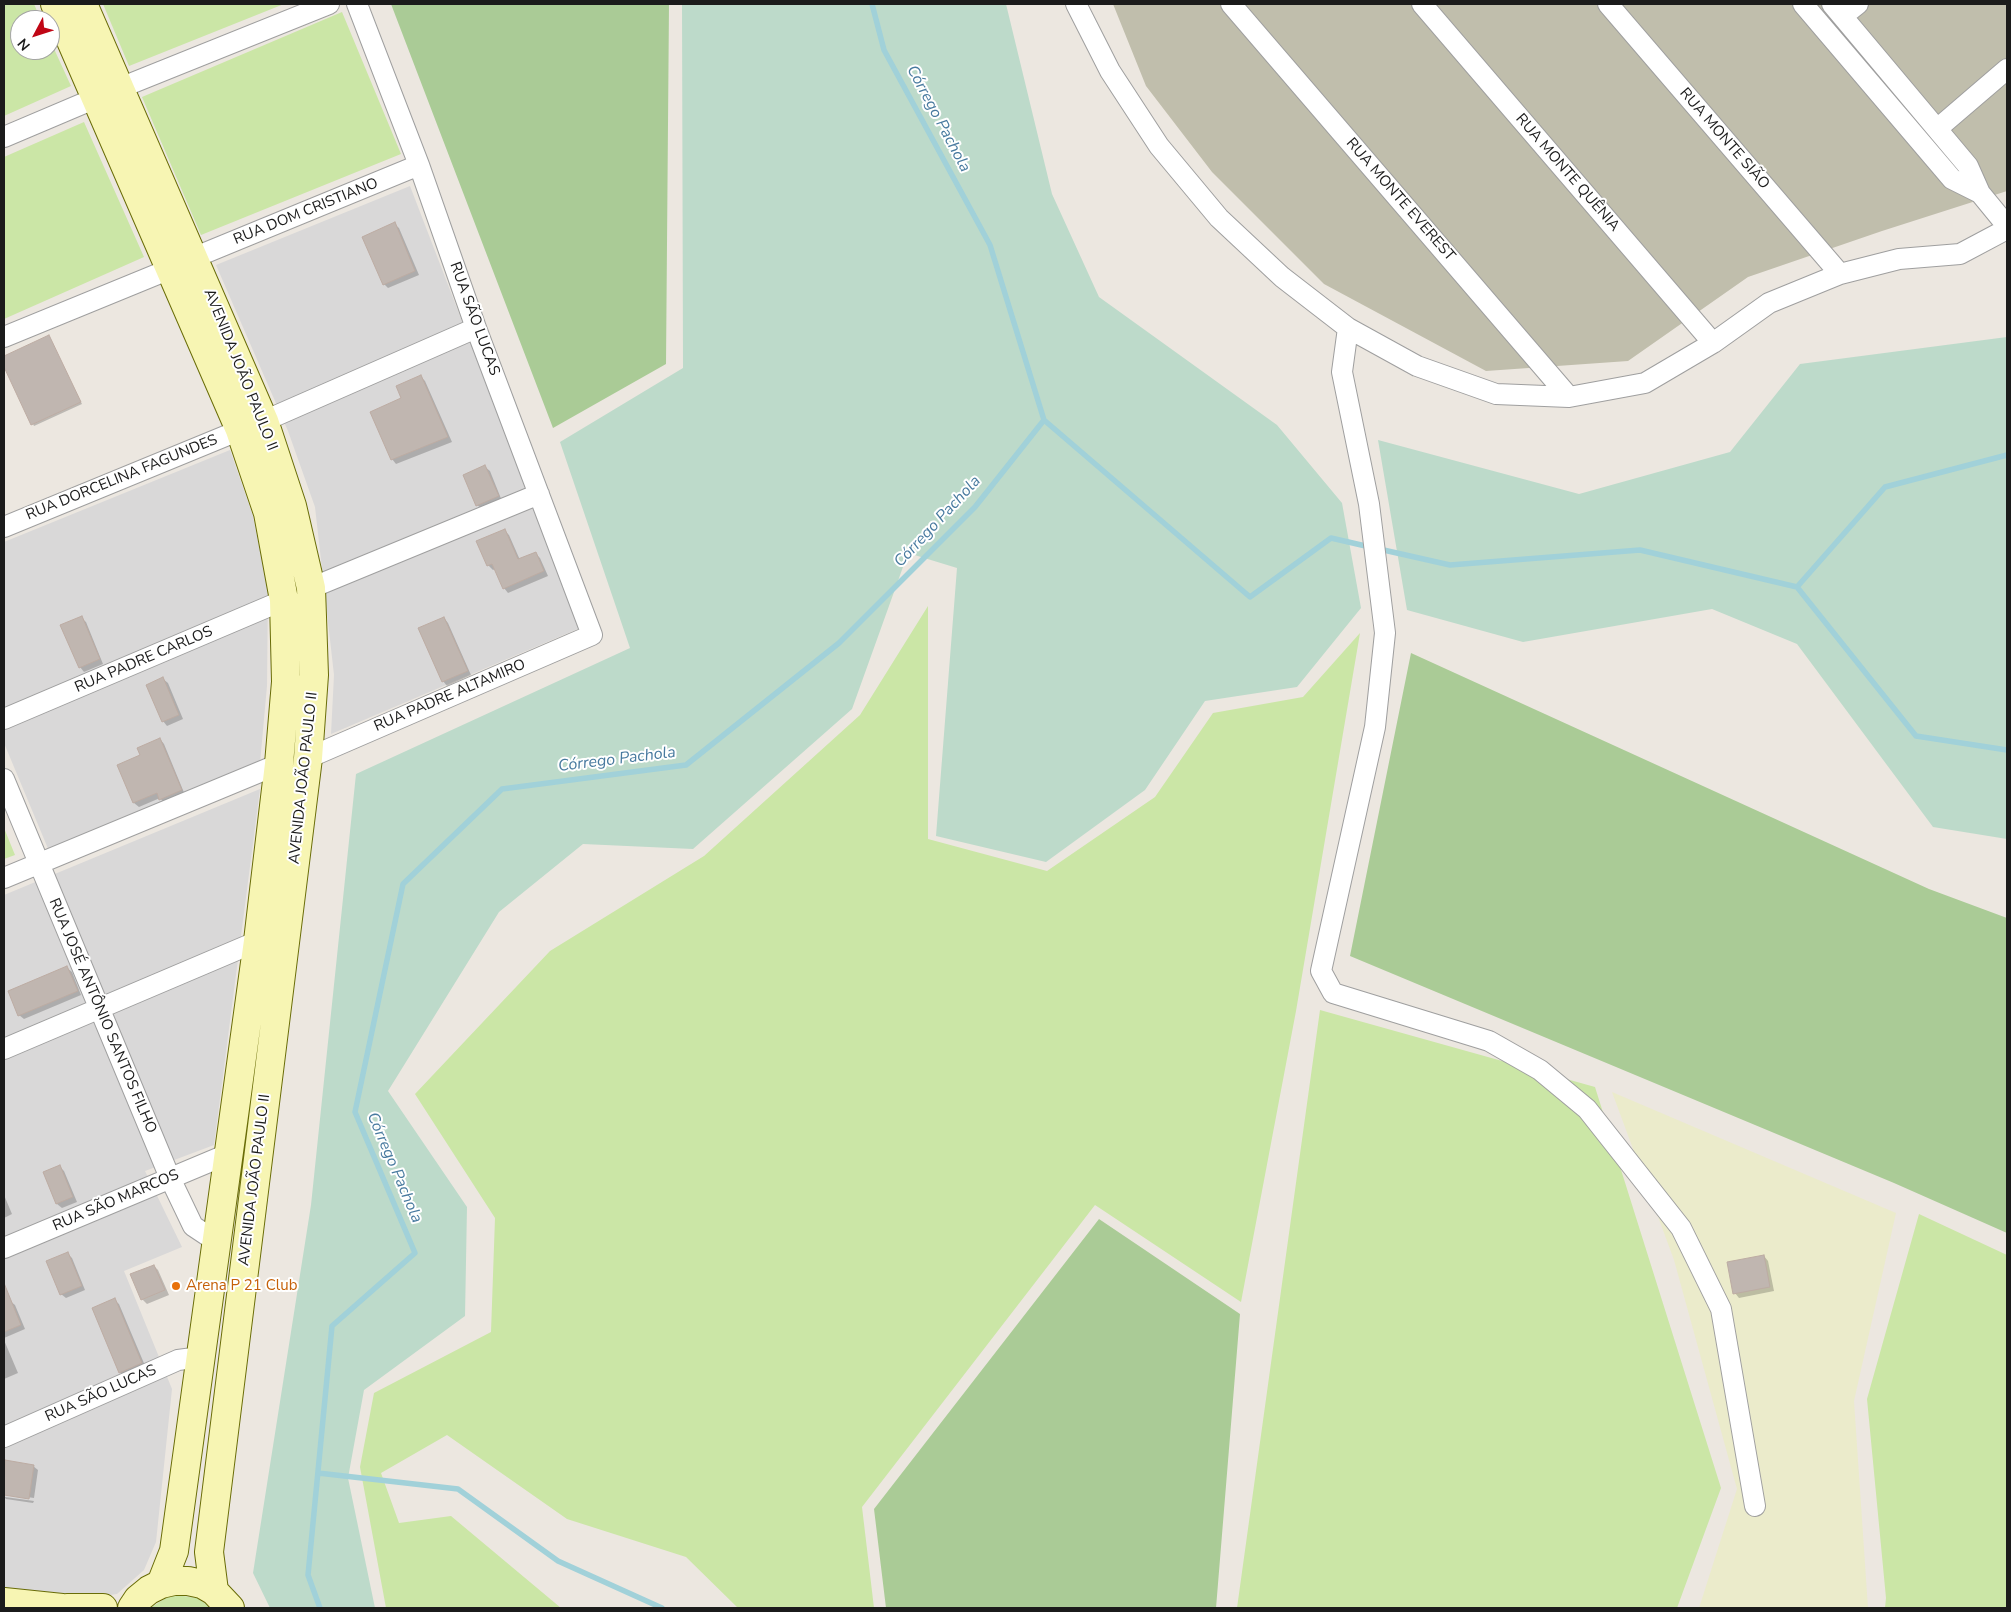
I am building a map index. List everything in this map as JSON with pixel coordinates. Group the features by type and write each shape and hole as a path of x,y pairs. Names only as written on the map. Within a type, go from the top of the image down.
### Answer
{"street":[{"name":"AVENIDA JOÃO PAULO II","path":"55,4 108,93 252,426 292,506 311,588 314,675 308,758 209,1552 222,1599"},
{"name":"AVENIDA JOÃO PAULO II","path":"83,4 108,93"},
{"path":"4,137 329,4"},
{"name":"RUA SÃO LUCAS","path":"357,4 419,165 476,328 592,635"},
{"path":"1076,4 1110,71 1154,139 1213,211 1282,277 1348,328 1417,366 1496,394 1569,397 1645,383 1713,343 1769,303 1840,274 1899,258 1960,254 2007,228 1980,193 1968,166 1937,129 1844,8"},
{"name":"RUA MONTE EVEREST","path":"1232,4 1569,397"},
{"name":"RUA MONTE QUÊNIA","path":"1422,4 1713,343"},
{"name":"RUA MONTE SIÃO","path":"1608,4 1840,274"},
{"path":"1802,4 1952,179 1980,193"},
{"path":"1937,129 2007,69"},
{"name":"RUA DOM CRISTIANO","path":"4,337 419,165"},
{"name":"RUA DORCELINA FAGUNDES","path":"4,527 252,426 476,328"},
{"path":"1348,328 1342,372 1369,504 1385,633 1376,727 1321,971 1333,993 1489,1041 1540,1070 1587,1109 1681,1228 1721,1309 1755,1506"},
{"name":"AVENIDA JOÃO PAULO II","path":"161,1584 174,1551 217,1242 258,941 279,764 286,682 284,600 252,426"},
{"path":"311,588 540,494"},
{"name":"RUA PADRE CARLOS","path":"4,719 284,600"},
{"name":"RUA PADRE ALTAMIRO","path":"308,758 592,635"},
{"path":"4,878 279,764 308,758"},
{"name":"RUA JOSÉ ANTÔNIO SANTOS FILHO","path":"4,779 170,1178 193,1226 217,1242"},
{"path":"4,1049 258,941"},
{"name":"RUA SÃO MARCOS","path":"4,1248 228,1154"},
{"path":"217,1242 247,1246"},
{"name":"RUA SÃO LUCAS","path":"4,1437 178,1360 201,1357"},
{"path":"132,1608 138,1599 149,1590 161,1584 174,1581 202,1584 222,1599"},
{"path":"4,1602 62,1608"},
{"path":"67,1608 103,1608"}],"shaded area":[{"path":"1113,4 2007,4 2007,191 1748,277 1628,361 1486,371 1324,284 1212,172 1146,86"},
{"path":"410,186 580,628 331,734 334,675 315,507 288,431 216,265"},
{"path":"230,450 253,516 268,590 267,686 260,763 49,851 4,743 4,542"},
{"path":"260,789 214,1145 145,1171 182,1247 124,1271 172,1389 156,1542 144,1570 117,1594 90,1598 4,1588 4,895"}],"green space":[{"path":"4,4 34,4 37,10 10,10 10,60 59,60 71,86 4,116"},
{"path":"103,4 284,4 129,66"},
{"path":"391,4 669,4 666,364 553,428"},
{"path":"682,4 1006,4 1052,194 1099,297 1277,425 1342,503 1361,608 1297,687 1205,701 1145,790 1046,862 936,836 957,568 908,553 852,709 693,849 583,844 499,912 388,1091 467,1207 465,1316 364,1390 348,1478 375,1608 270,1608 253,1573 311,1205 356,774 630,648 560,442 683,368"},
{"path":"342,12 401,154 201,235 142,97"},
{"path":"84,122 144,257 4,319 4,157"},
{"path":"2007,337 2007,839 1933,827 1797,644 1712,609 1523,642 1407,610 1378,440 1579,494 1730,452 1800,364"},
{"path":"928,606 928,839 1047,871 1155,797 1213,713 1303,697 1360,633 1296,1011 1241,1302 1095,1205 862,1507 874,1608 738,1608 686,1557 567,1519 447,1435 381,1473 399,1523 451,1516 561,1608 386,1608 360,1467 374,1393 491,1332 495,1218 415,1094 550,951 704,856 860,715"},
{"path":"1411,653 1929,889 2007,918 2007,1233 1894,1183 1350,956"},
{"path":"4,828 15,855 4,859"},
{"path":"1320,1010 1595,1087 1721,1488 1677,1608 1237,1608"},
{"path":"1612,1092 1896,1213 1854,1401 1868,1608 1699,1608 1737,1489 1674,1260"},
{"path":"1919,1214 2007,1255 2007,1608 1885,1608 1886,1598 1867,1399"},
{"path":"1099,1219 1240,1314 1216,1608 886,1608 874,1509"},
{"path":"176,1595 197,1598 212,1608 150,1608 166,1598"}],"building":[{"path":"395,222 415,271 383,285 362,237"},
{"path":"49,335 81,402 31,425 4,367 4,356"},
{"path":"421,375 448,437 391,460 370,412 401,398 396,386"},
{"path":"485,465 499,496 476,506 463,475"},
{"path":"505,529 518,559 536,552 544,571 503,589 492,564 487,566 476,541"},
{"path":"82,616 100,659 79,668 60,625"},
{"path":"444,617 468,671 442,682 418,628"},
{"path":"163,677 179,715 162,722 146,685"},
{"path":"160,738 182,790 159,800 157,793 133,803 117,765 140,755 137,748"},
{"path":"67,966 78,991 18,1016 8,991"},
{"path":"60,1165 73,1197 56,1204 43,1172"},
{"path":"68,1252 82,1286 60,1295 46,1261"},
{"path":"1764,1255 1770,1287 1733,1294 1727,1262"},
{"path":"154,1265 165,1290 141,1300 130,1274"},
{"path":"4,1283 21,1325 4,1332"},
{"path":"115,1298 142,1363 119,1373 92,1308"},
{"path":"5,1460 34,1465 29,1499 4,1495"}],"waterway":[{"name":"Córrego Pachola","path":"872,4 884,50 990,245 1044,420"},
{"path":"1044,420 1250,597 1331,538 1370,547"},
{"name":"Córrego Pachola","path":"320,1608 308,1575 332,1326 415,1253 355,1112 403,884 502,789 686,765 839,643 975,507 1044,420"},
{"path":"1797,587 1885,487 2007,455"},
{"path":"1379,549 1450,565 1640,550 1797,587 1916,736 2007,750"},
{"path":"318,1473 458,1489 558,1561 662,1608"}],"place":[{"name":"Arena P 21 Club","path":"176,1286"}]}
